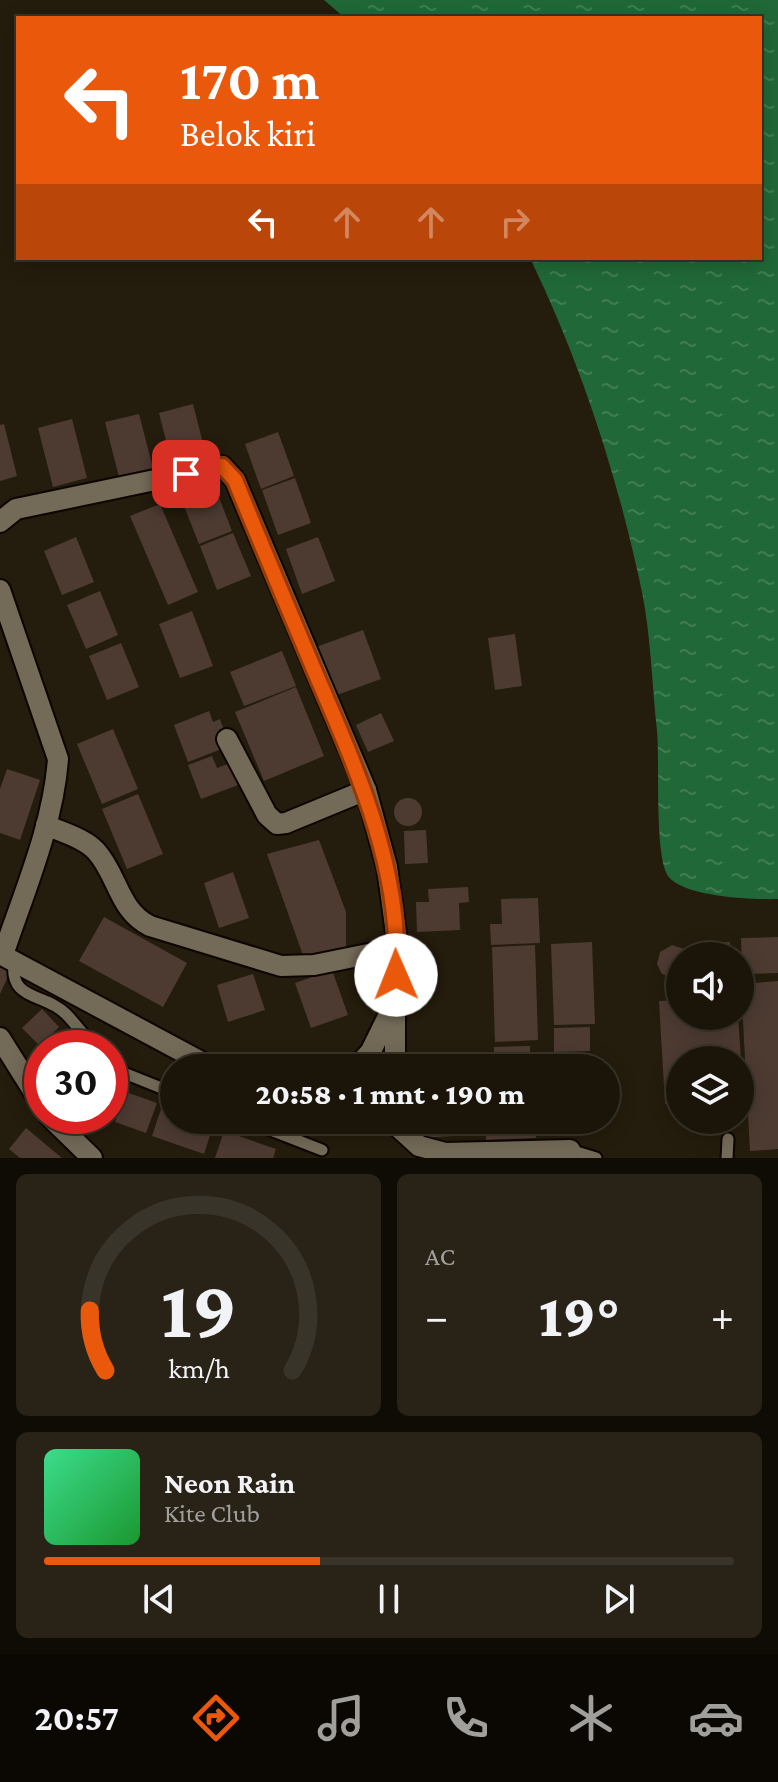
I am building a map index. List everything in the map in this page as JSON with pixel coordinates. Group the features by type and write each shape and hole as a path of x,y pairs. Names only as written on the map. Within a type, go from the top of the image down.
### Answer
{"street":[{"path":"0,522 16,509 222,466 230,472 366,790 387,867 398,948 395,1054"},
{"path":"0,590 58,759 46,825 6,957 187,1054"},
{"path":"227,739 267,815 277,824 366,790"},
{"path":"46,825 89,845 97,853 127,908 138,920 150,926 281,966 314,965 398,948"},
{"path":"368,1054 395,1002"},
{"path":"0,1038 24,1076"},
{"path":"67,1134 92,1158"},
{"path":"404,1134 419,1146 445,1153 570,1150"}],"lane":[{"path":"6,957 19,989 66,1013 80,1030"},
{"path":"128,1075 160,1087"},
{"path":"281,1134 322,1150"},
{"path":"727,1158 728,1139"},
{"path":"570,1150 596,1158"}],"water":[{"path":"324,0 778,0 778,899 703,893 688,889 668,876 659,829 657,731 642,592 622,506 582,380 531,260 762,260 762,16 343,16"}],"building":[{"path":"193,404 208,463 174,472 159,413"},
{"path":"139,414 154,472 120,481 105,422"},
{"path":"72,419 87,478 53,487 38,428"},
{"path":"4,424 17,476 0,481 0,425"},
{"path":"278,432 294,476 261,489 245,444"},
{"path":"295,478 311,523 278,535 262,490"},
{"path":"215,487 232,531 199,544 182,501"},
{"path":"160,504 198,592 168,605 130,516"},
{"path":"233,533 251,576 217,590 200,546"},
{"path":"76,537 94,582 62,595 44,551"},
{"path":"318,537 335,581 302,594 286,549"},
{"path":"100,591 118,635 86,649 67,605"},
{"path":"192,611 213,666 180,678 159,624"},
{"path":"363,630 381,679 334,696 316,647"},
{"path":"515,634 522,686 495,690 488,638"},
{"path":"121,643 139,687 107,700 89,656"},
{"path":"282,651 296,686 244,706 230,672"},
{"path":"296,687 324,756 264,781 235,712"},
{"path":"209,711 213,722 220,719 226,736 224,748 188,762 174,725"},
{"path":"381,713 394,741 368,752 356,725"},
{"path":"113,729 138,789 102,804 77,744"},
{"path":"212,756 217,768 230,763 238,785 201,799 188,765"},
{"path":"7,769 40,780 20,840 0,833 0,789"},
{"path":"138,794 163,854 127,869 102,809"},
{"path":"408,798 418,802 422,812 418,822 408,826 398,822 394,812 398,802"},
{"path":"426,830 428,863 405,864 404,831"},
{"path":"319,840 346,912 346,951 305,961 267,854"},
{"path":"233,872 249,918 219,928 204,883"},
{"path":"468,887 469,902 459,903 460,930 417,932 416,902 429,902 428,889"},
{"path":"538,898 540,943 491,945 490,924 502,924 501,899"},
{"path":"104,917 187,963 163,1007 79,961"},
{"path":"778,937 778,973 754,974 754,942 741,942 741,938"},
{"path":"592,942 595,1024 554,1025 551,944"},
{"path":"535,945 538,1040 495,1042 492,947"},
{"path":"666,948 666,975 662,974 657,964 660,952"},
{"path":"0,967 10,972 0,994"},
{"path":"332,970 348,1015 311,1028 295,983"},
{"path":"253,974 265,1010 228,1022 217,985"},
{"path":"778,981 778,1149 750,1151 749,1134 754,1134 754,1046 744,1046 743,1030 754,1030 754,983"},
{"path":"659,1001 666,1001 666,1030 739,1030 740,1046 666,1046 665,1104"},
{"path":"42,1009 59,1027 56,1030 22,1028"},
{"path":"590,1027 590,1051 554,1052 554,1028"},
{"path":"530,1046 530,1054 494,1054 494,1047"},
{"path":"128,1093 157,1103 146,1133 128,1127"},
{"path":"160,1112 160,1134 210,1134 204,1154 152,1136"},
{"path":"24,1130 24,1134 33,1134 62,1158 20,1158 9,1149"},
{"path":"223,1134 233,1134 276,1149 273,1158 215,1158"},
{"path":"424,1134 482,1134 424,1138"},
{"path":"486,1134 536,1134 536,1138 486,1140"}],"route":[{"path":"186,474 222,466 235,480 366,790 387,867 398,948 396,975"}]}
